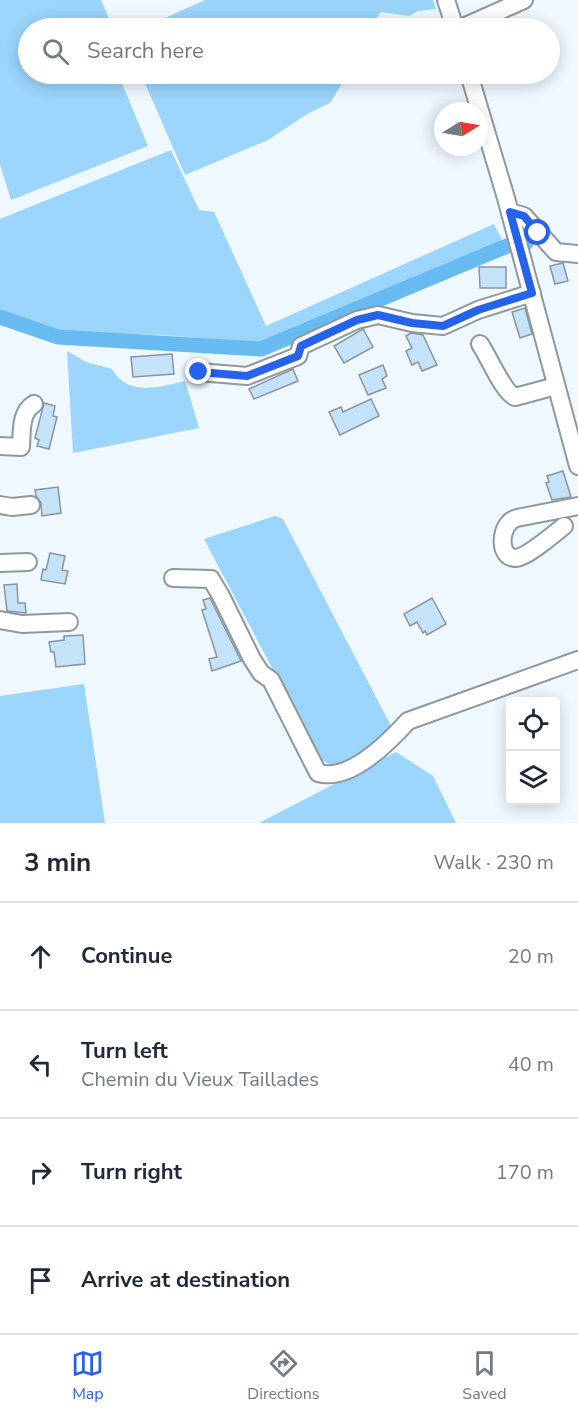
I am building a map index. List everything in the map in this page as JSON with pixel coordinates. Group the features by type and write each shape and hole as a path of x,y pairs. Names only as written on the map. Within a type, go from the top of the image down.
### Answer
{"street":[{"path":"446,0 452,18"},
{"path":"483,18 524,0"},
{"path":"472,84 510,212 578,466"},
{"path":"510,212 524,216 556,252 578,254"},
{"path":"199,372 247,376 298,356 301,346 357,320 378,315 412,323 443,326 478,310 532,293"},
{"path":"480,344 508,394 515,397 556,386"},
{"path":"0,446 21,447 24,416 28,408 34,404"},
{"path":"0,505 12,507 31,505"},
{"path":"564,526 523,556 515,558 508,555 504,549 503,539 508,523 517,518 578,506"},
{"path":"0,564 28,562"},
{"path":"173,578 211,579 252,659 261,673 271,680 318,772 327,775 339,773 369,758 390,741 408,721 578,660"},
{"path":"0,620 22,624 69,622"}],"shaded area":[{"path":"0,0 101,0 109,18 18,18 18,84 122,84 148,146 11,200 0,164"},
{"path":"205,0 433,0 436,9 418,11 409,16 381,12 376,18 165,18"},
{"path":"145,84 342,84 330,103 307,114 268,140 185,175"},
{"path":"171,150 199,210 214,212 266,326 494,224 504,244 263,343 163,335 52,331 0,309 0,219"},
{"path":"67,351 86,362 112,369 118,378 135,387 165,386 185,381 199,428 73,453"},
{"path":"275,516 283,519 391,726 365,750 341,763 330,764 320,759 204,539"},
{"path":"84,684 105,823 0,823 0,696"},
{"path":"396,752 433,776 456,823 259,823"}],"building":[{"path":"563,263 568,281 555,284 550,266"},
{"path":"479,267 506,267 506,288 480,288"},
{"path":"525,308 532,334 520,338 512,312"},
{"path":"363,329 373,347 344,363 334,346"},
{"path":"411,333 423,335 437,365 422,371 418,362 412,365 406,351 412,348 406,336"},
{"path":"172,354 174,374 133,377 131,357"},
{"path":"383,365 387,376 382,379 386,388 368,395 359,375"},
{"path":"293,369 298,381 254,399 249,389"},
{"path":"371,399 379,416 340,435 329,412 341,407 343,412"},
{"path":"44,403 55,406 53,416 57,417 49,449 37,446 39,440 35,438"},
{"path":"563,471 571,497 552,500 546,483 549,482 547,476"},
{"path":"58,487 61,513 42,516 41,503 35,490"},
{"path":"50,553 65,556 62,570 68,571 65,584 41,580"},
{"path":"17,584 18,603 25,603 26,613 7,611 4,585"},
{"path":"210,598 241,661 212,671 209,659 217,657 202,610 206,609 203,600"},
{"path":"432,598 446,624 427,635 425,631 423,633 417,622 410,626 404,614"},
{"path":"83,635 85,664 56,667 54,652 51,652 49,642 64,640 64,636"}],"waterway":[{"path":"0,317 58,337 261,349 502,248 525,239 526,243"}],"route":[{"path":"199,372 247,376 298,356 301,346 357,320 378,315 412,323 443,326 478,310 532,293 510,212 524,216 538,233"}]}
